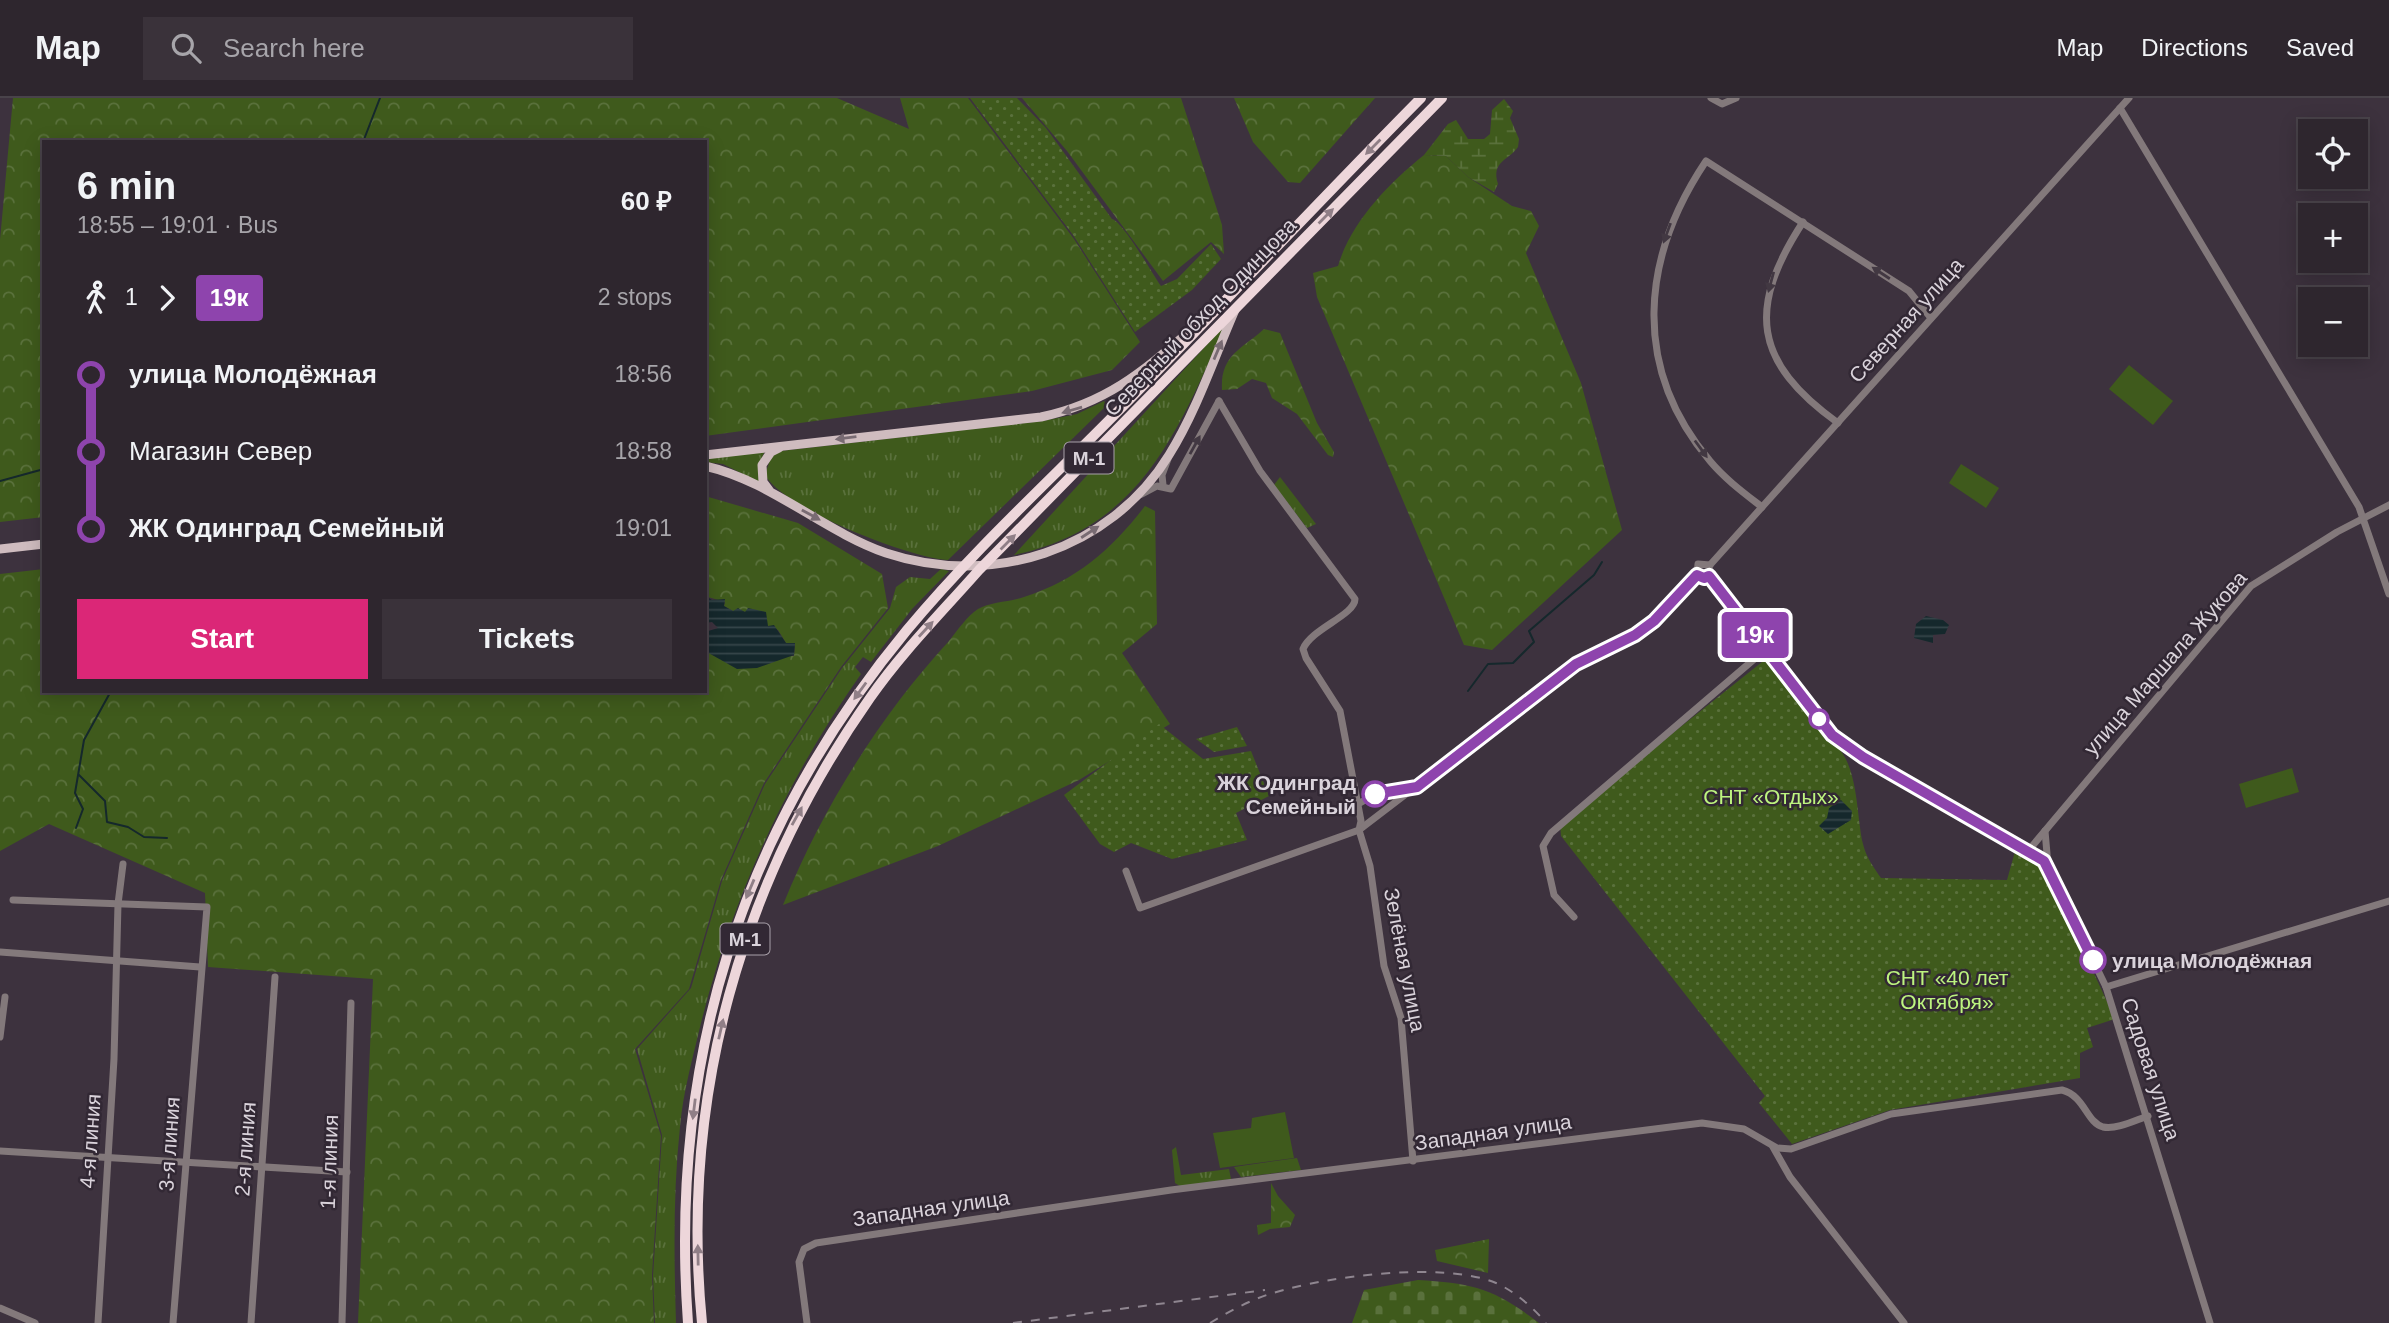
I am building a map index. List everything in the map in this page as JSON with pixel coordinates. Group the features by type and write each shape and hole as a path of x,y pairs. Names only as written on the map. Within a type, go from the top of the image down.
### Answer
{"highway":[{"name":"Северный обход Одинцова","path":"688,1323 685,1199 701,1060 730,940 767,847 836,724 907,630 969,560 1421,98"},
{"name":"Северный обход Одинцова","path":"702,1323 698,1200 714,1061 755,909 794,820 871,697 917,638 979,570 1441,98"}],"main road":[{"name":"М-1","path":"707,467 742,477 886,552 946,566 1004,566 1070,544 1090,534 1140,494 1170,453 1236,308"},
{"name":"М-1","path":"707,455 1041,417 1071,411 1093,403 1132,380 1208,317"},
{"path":"775,495 763,482 762,466 771,452 788,446"},
{"path":"0,549 42,544"}],"street":[{"path":"1711,98 1722,104 1736,98"},
{"name":"Северная улица","path":"1697,575 1698,564 1710,565 2129,98"},
{"path":"2120,108 2365,519 2389,594"},
{"path":"1762,507 1709,460 1676,407 1657,349 1654,318 1657,269 1680,200 1706,161 1909,291 1931,318"},
{"path":"1803,222 1773,274 1768,295 1767,328 1773,351 1788,379 1805,399 1838,423"},
{"name":"Зелёная улица","path":"1167,487 1219,401 1260,471 1354,599 1354,606 1310,637 1303,649 1340,711 1361,821 1359,830 1370,866 1384,966 1401,1018 1413,1161"},
{"path":"1120,509 1150,489 1167,487 1162,475 1170,453"},
{"name":"улица Маршала Жукова","path":"2028,851 2251,586 2389,505"},
{"path":"1126,871 1140,908 1359,830 1576,664 1645,628 1697,575 1704,578 1709,576 1710,565"},
{"name":"Садовая улица","path":"1709,576 1823,725 1842,744 2044,861 2106,988 2148,1116 2210,1323"},
{"path":"1574,917 1554,895 1542,848 1560,823 1766,649"},
{"path":"1357,804 1381,791 1401,792 1417,787"},
{"path":"2045,831 2049,869"},
{"name":"4-я линия","path":"98,1323 118,962 118,904 123,864"},
{"path":"13,900 118,904"},
{"path":"2106,988 2389,901"},
{"name":"3-я линия","path":"118,904 207,907 184,1162 173,1323"},
{"path":"0,952 200,967"},
{"name":"2-я линия","path":"251,1323 275,977"},
{"path":"0,1037 5,997"},
{"name":"1-я линия","path":"342,1323 351,1003"},
{"path":"1773,1146 1791,1149 1891,1114 2062,1090 2080,1098 2095,1122 2104,1127 2148,1116"},
{"name":"Западная улица","path":"807,1323 799,1262 804,1249 816,1243 1171,1190 1702,1123 1744,1129 1773,1146"},
{"path":"1773,1146 1790,1177 1904,1323"},
{"path":"0,1151 347,1172"},
{"path":"0,1308 35,1323"}],"green space":[{"path":"13,98 837,98 909,129 900,98 968,98 1074,239 1140,342 1112,370 1032,391 707,436 707,140 42,140 42,517 0,522 0,240"},
{"path":"970,98 1017,98 1046,128 1112,219 1130,238 1161,286 1177,279 1211,244 1221,259 1192,290 1135,332 1073,235"},
{"path":"1022,98 1181,98 1222,225 1224,254 1211,242 1163,281 1067,151"},
{"path":"1234,98 1375,98 1300,183 1288,182 1253,142"},
{"path":"1504,99 1513,111 1510,118 1519,139 1518,147 1497,170 1498,184 1494,192 1468,177 1446,156 1424,155 1448,124 1456,120 1468,139 1484,139 1490,134 1492,110"},
{"path":"1424,155 1446,156 1468,177 1512,206 1531,211 1539,226 1526,253 1581,383 1622,530 1492,650 1464,645 1317,297 1313,273 1338,266 1361,219 1384,191"},
{"path":"1226,324 1172,437 1150,469 1125,498 1094,522 1058,542 1014,555"},
{"path":"1264,329 1280,333 1317,423 1334,452 1333,457 1328,455 1297,414 1272,398 1266,383 1252,379 1237,389 1222,390 1222,378 1229,361"},
{"path":"2129,365 2173,401 2153,425 2109,389"},
{"path":"1104,401 1107,405 948,560 906,551 821,516 796,502 765,475 771,457 781,451 1043,421 1077,414"},
{"path":"765,451 759,463 759,482 723,464 707,462 707,457"},
{"path":"1961,464 1999,488 1986,508 1949,483"},
{"path":"1280,477 1316,524 1307,528 1274,485"},
{"path":"707,497 798,523 882,574 888,608 841,667 764,783 721,880 689,989 635,1049 661,1136 652,1275 654,1323 358,1323 373,979 208,967 205,893 49,824 0,851 0,574 42,569 42,693 707,693 707,652 720,658 794,656 795,643 786,643 778,630 768,627 763,613 733,611 724,606 725,602 708,597"},
{"path":"1145,506 1155,511 1157,624 1122,653 1170,724 1079,780 938,846 783,905 798,869 854,765 899,701 966,620 983,607 1043,590 1077,572 1120,536"},
{"path":"941,569 949,571 912,609 871,662 863,657 855,667 861,674 808,756 785,798 746,885 714,976 683,1101 675,1200 676,1323 655,1323 653,1276 662,1135 637,1049 691,988 722,881 765,784 842,668 890,608 896,587 910,577 930,579"},
{"path":"1767,658 1847,761 1855,789 1864,849 1881,878 2007,880 2016,848 2043,863 2115,1019 2087,1028 2093,1047 2080,1053 2080,1078 1890,1110 1792,1144 1759,1103 1765,1096 1561,836 1560,823"},
{"path":"1159,724 1203,759 1251,751 1269,796 1236,813 1247,840 1172,859 1131,843 1114,852 1100,844 1064,795"},
{"path":"1237,727 1247,746 1214,752 1196,739"},
{"path":"2292,768 2299,792 2246,808 2239,784"},
{"path":"1285,1112 1294,1158 1220,1168 1213,1133 1251,1128 1252,1118"},
{"path":"1176,1147 1181,1175 1229,1169 1231,1179 1180,1186 1175,1183 1172,1150"},
{"path":"1297,1158 1301,1170 1241,1177 1234,1167"},
{"path":"1271,1183 1278,1196 1295,1215 1290,1227 1270,1229 1258,1235 1257,1225 1271,1223"},
{"path":"1489,1239 1488,1273 1437,1261 1435,1250"},
{"path":"1418,1280 1454,1283 1483,1290 1509,1302 1539,1323 1352,1323 1364,1290"}],"shaded area":[{"path":"707,597 712,600 725,599 724,606 733,611 738,608 745,612 748,608 766,612 768,626 774,625 786,643 795,643 794,655 757,668 737,669 707,652 707,631 718,628 712,622 707,623"},
{"path":"1926,616 1943,620 1949,625 1945,634 1933,635 1933,643 1914,638 1916,624"},
{"path":"1841,800 1852,811 1851,820 1828,834 1819,826 1827,818 1829,808"}],"waterway":[{"path":"364,140 380,98"},
{"path":"0,481 42,470"},
{"path":"1468,691 1488,664 1513,663 1534,642 1529,631 1594,575 1602,562"},
{"path":"76,828 83,809 75,793 84,740 110,693"},
{"path":"79,775 105,801 107,822 128,827 144,837 167,838"}],"railway":[{"path":"1210,1323 1256,1299 1296,1287 1385,1273 1417,1272 1473,1276 1496,1283 1523,1300 1546,1323"},
{"path":"1013,1323 1265,1290"}],"bus line":[{"name":"19к","path":"1375,794 1381,791 1401,792 1417,787 1576,664 1600,649 1635,635 1654,621 1697,575 1701,578 1709,576 1823,725 1842,744 2044,861 2093,960"}],"place":[{"name":"ЖК Одинград Семейный","path":"1375,794"},
{"name":"улица Молодёжная","path":"2093,960"}],"park label":[{"name":"СНТ «Отдых»","path":"1771,796"},
{"name":"СНТ «40 лет Октября»","path":"1947,989"}]}
